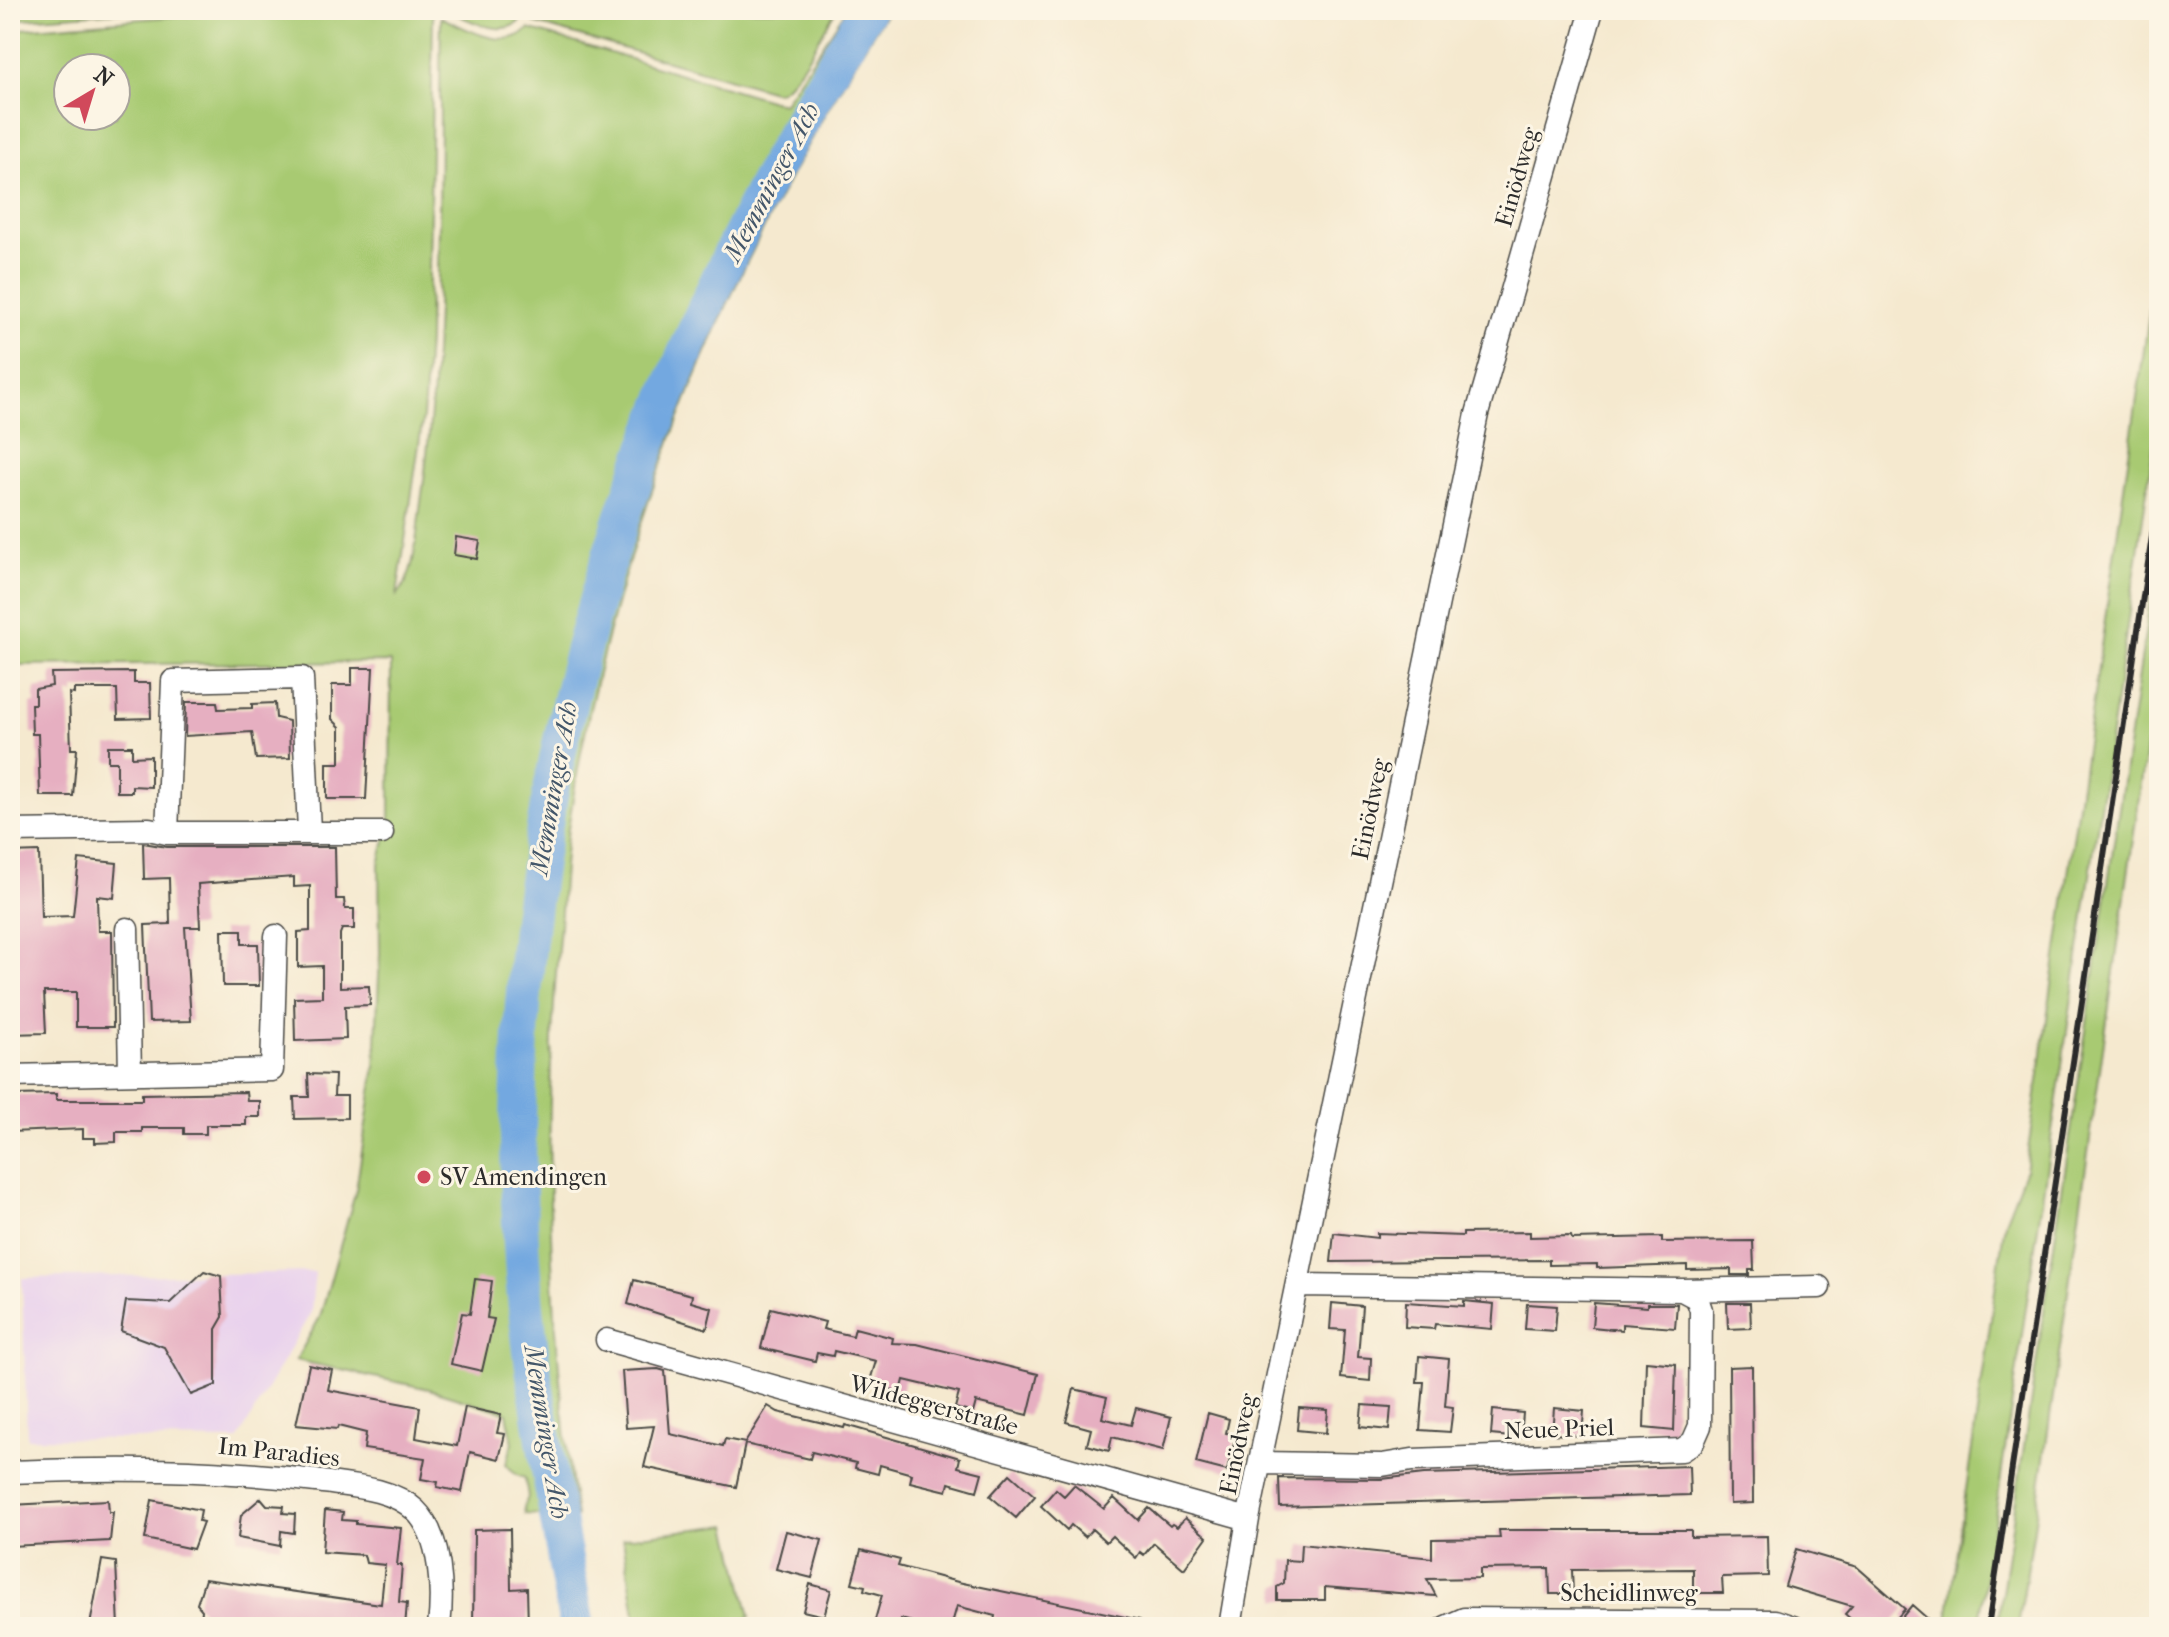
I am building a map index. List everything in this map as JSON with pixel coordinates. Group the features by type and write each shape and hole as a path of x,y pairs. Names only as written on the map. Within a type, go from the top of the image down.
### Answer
{"street":[{"name":"Einödweg","path":"1230,1627 1248,1519 1481,398 1592,10"},
{"path":"167,833 173,681 273,678 302,678 309,831"},
{"path":"10,831 149,829 167,833 382,833"},
{"path":"127,929 130,1073"},
{"path":"10,1076 272,1070 276,936"},
{"path":"1297,1285 1682,1290 1819,1287"},
{"name":"Neue Priel","path":"1261,1463 1382,1465 1412,1460 1682,1450 1693,1442 1700,1426 1701,1310 1697,1298 1682,1290"},
{"name":"Wildeggerstraße","path":"607,1340 1248,1519"},
{"name":"Im Paradies","path":"10,1472 136,1467 243,1472 359,1487 390,1496 415,1510 426,1525 439,1574 439,1627"},
{"name":"Scheidlinweg","path":"1455,1623 1645,1618 1775,1621 1793,1627"}],"shaded area":[{"path":"315,1272 311,1312 238,1440 27,1438 22,1278"}],"green space":[{"path":"10,10 147,10 10,20"},
{"path":"252,10 423,10 433,14 428,340 423,417 397,595 408,577 414,555 433,386 441,17 474,32 497,38 509,39 529,29 783,104 846,10 888,10 831,103 778,199 686,400 648,504 615,609 589,715 564,861 554,999 549,1148 559,1369 576,1517 525,1514 528,1497 525,1478 516,1475 506,1464 513,1443 507,1413 429,1389 296,1360 320,1317 356,1190 375,1066 380,953 379,864 390,820 391,662 10,665 10,30"},
{"path":"448,10 527,10 521,20 502,28 479,24"},
{"path":"537,10 836,10 801,68 777,92 534,23"},
{"path":"2159,246 2159,410 1984,1591 1978,1627 1946,1627 2005,1222 2025,1171"},
{"path":"2159,540 2159,659 2033,1535 2018,1627 1997,1627"},
{"path":"728,1525 750,1617 730,1627 637,1627 623,1538"}],"building":[{"path":"456,537 480,541 477,559 454,555"},
{"path":"352,668 373,668 366,799 327,799 327,763 340,763 340,727 332,719 332,685 352,685"},
{"path":"134,672 134,683 150,683 151,718 118,719 117,689 74,689 74,694 69,693 71,749 77,749 73,796 40,796 38,734 32,734 31,704 35,704 35,689 52,686 51,673"},
{"path":"186,702 217,702 218,709 252,708 252,704 275,703 276,718 289,721 290,758 256,759 252,732 185,736"},
{"path":"108,746 132,746 132,757 151,756 151,787 132,786 132,792 117,792 117,762 108,762"},
{"path":"143,843 167,847 335,847 336,899 344,899 345,909 354,909 354,929 342,929 340,934 340,987 369,986 370,1005 345,1006 346,1039 295,1041 294,998 322,997 322,966 298,967 298,932 310,931 310,886 294,887 294,877 198,884 200,927 185,927 191,1021 149,1022 145,925 170,924 169,878 144,879"},
{"path":"39,852 41,917 73,916 79,859 117,863 114,898 97,896 98,931 112,931 113,1027 76,1027 76,992 44,992 46,1033 10,1034 10,853"},
{"path":"222,930 242,930 242,944 258,944 259,986 223,986"},
{"path":"308,1074 335,1075 334,1096 347,1096 347,1118 295,1119 294,1097 309,1097"},
{"path":"246,1092 247,1101 260,1101 260,1117 246,1117 246,1125 206,1125 206,1134 184,1134 184,1128 142,1128 142,1132 116,1132 116,1142 95,1143 95,1138 83,1138 83,1129 10,1132 10,1115 15,1115 15,1095 56,1094 56,1100 142,1100 142,1094"},
{"path":"1530,1232 1530,1237 1571,1236 1572,1239 1662,1237 1662,1242 1753,1241 1754,1270 1749,1270 1749,1275 1731,1275 1731,1269 1687,1270 1687,1265 1597,1268 1597,1264 1549,1265 1549,1260 1331,1262 1334,1233 1377,1238 1377,1233 1463,1236 1463,1233"},
{"path":"204,1271 221,1276 223,1317 216,1329 216,1385 191,1395 164,1347 121,1331 126,1301 170,1303"},
{"path":"475,1279 492,1281 487,1318 494,1319 482,1371 451,1364 462,1313 470,1314"},
{"path":"634,1280 692,1295 691,1302 712,1308 707,1329 628,1304"},
{"path":"1464,1301 1494,1304 1492,1329 1435,1324 1434,1329 1405,1327 1406,1302 1464,1306"},
{"path":"1332,1303 1362,1306 1358,1357 1371,1358 1370,1381 1341,1378 1345,1330 1330,1329"},
{"path":"1594,1303 1647,1307 1647,1304 1677,1304 1675,1328 1622,1324 1622,1330 1592,1327"},
{"path":"1727,1303 1750,1303 1751,1328 1728,1329"},
{"path":"1527,1304 1557,1306 1555,1331 1525,1329"},
{"path":"771,1308 825,1322 823,1329 853,1336 855,1328 893,1338 892,1343 917,1344 1038,1374 1028,1415 976,1402 973,1413 955,1408 959,1393 904,1380 901,1392 869,1384 876,1361 834,1351 833,1356 817,1353 815,1361 761,1348"},
{"path":"1419,1356 1449,1359 1445,1406 1453,1407 1450,1432 1420,1430 1424,1382 1417,1382"},
{"path":"1646,1361 1676,1364 1674,1431 1644,1428"},
{"path":"309,1365 332,1370 328,1390 420,1407 416,1438 457,1446 465,1407 501,1415 497,1433 505,1434 499,1459 470,1452 462,1492 437,1487 438,1482 421,1479 425,1458 364,1449 366,1433 338,1426 337,1429 296,1425"},
{"path":"1752,1366 1753,1503 1730,1504 1729,1367"},
{"path":"622,1371 665,1371 670,1434 723,1446 725,1439 745,1443 768,1406 778,1412 844,1428 845,1425 960,1458 958,1467 982,1473 977,1491 949,1483 947,1491 910,1482 912,1474 880,1465 878,1474 855,1468 856,1463 812,1452 810,1459 745,1444 736,1487 644,1467 654,1426 626,1428"},
{"path":"1074,1389 1107,1397 1102,1418 1131,1425 1136,1408 1171,1417 1163,1450 1112,1437 1109,1451 1087,1445 1091,1429 1066,1422"},
{"path":"1362,1405 1391,1407 1389,1430 1360,1427"},
{"path":"1299,1408 1328,1410 1326,1433 1297,1430"},
{"path":"1554,1408 1584,1411 1582,1436 1552,1434"},
{"path":"1493,1410 1523,1413 1521,1438 1491,1435"},
{"path":"1208,1413 1229,1419 1226,1433 1236,1435 1227,1471 1196,1463"},
{"path":"1689,1466 1690,1495 1280,1507 1279,1478 1382,1479 1424,1474"},
{"path":"1010,1474 1035,1496 1016,1518 990,1496"},
{"path":"1074,1485 1104,1509 1114,1498 1138,1520 1149,1508 1170,1526 1177,1527 1185,1518 1207,1537 1184,1569 1154,1543 1144,1555 1140,1552 1136,1558 1112,1536 1106,1542 1092,1529 1085,1537 1071,1525 1067,1530 1041,1506 1056,1489 1064,1496"},
{"path":"261,1498 267,1505 284,1506 283,1513 295,1514 294,1533 281,1531 280,1546 238,1538 241,1515"},
{"path":"108,1500 109,1512 113,1512 110,1541 10,1546 11,1505"},
{"path":"152,1500 201,1510 199,1521 203,1522 193,1549 145,1539"},
{"path":"325,1510 343,1512 342,1520 356,1521 356,1524 401,1528 397,1565 402,1565 399,1602 407,1603 405,1627 279,1627 201,1621 202,1610 197,1604 205,1579 381,1604 385,1565 366,1563 364,1555 322,1552"},
{"path":"510,1529 511,1589 527,1588 528,1627 473,1627 474,1530"},
{"path":"1499,1530 1691,1530 1691,1537 1767,1536 1768,1576 1722,1577 1723,1593 1693,1593 1693,1569 1572,1570 1573,1594 1550,1594 1549,1568 1480,1569 1480,1578 1427,1579 1436,1596 1325,1587 1325,1600 1277,1600 1277,1587 1284,1583 1285,1560 1300,1561 1301,1544 1432,1558 1432,1539 1500,1538"},
{"path":"786,1531 822,1540 812,1578 776,1569"},
{"path":"1796,1549 1857,1567 1905,1609 1889,1627 1860,1627 1845,1614 1852,1606 1785,1586"},
{"path":"861,1550 900,1560 898,1566 958,1582 1140,1620 1139,1627 1050,1627 1032,1622 1031,1627 993,1627 995,1616 957,1606 951,1627 931,1627 901,1619 899,1627 873,1627 882,1595 852,1583"},
{"path":"102,1560 116,1562 119,1627 90,1625"},
{"path":"810,1584 831,1590 824,1616 803,1611"},
{"path":"1912,1605 1937,1627 1907,1627 1903,1616"}],"waterway":[{"name":"Memminger Ach","path":"577,1627 553,1495 527,1318 518,1106 529,939 554,776 592,615 644,458 707,304 782,155 867,10"}],"railway":[{"path":"1988,1627 2159,490"}],"place":[{"name":"SV Amendingen","path":"424,1177"}]}
